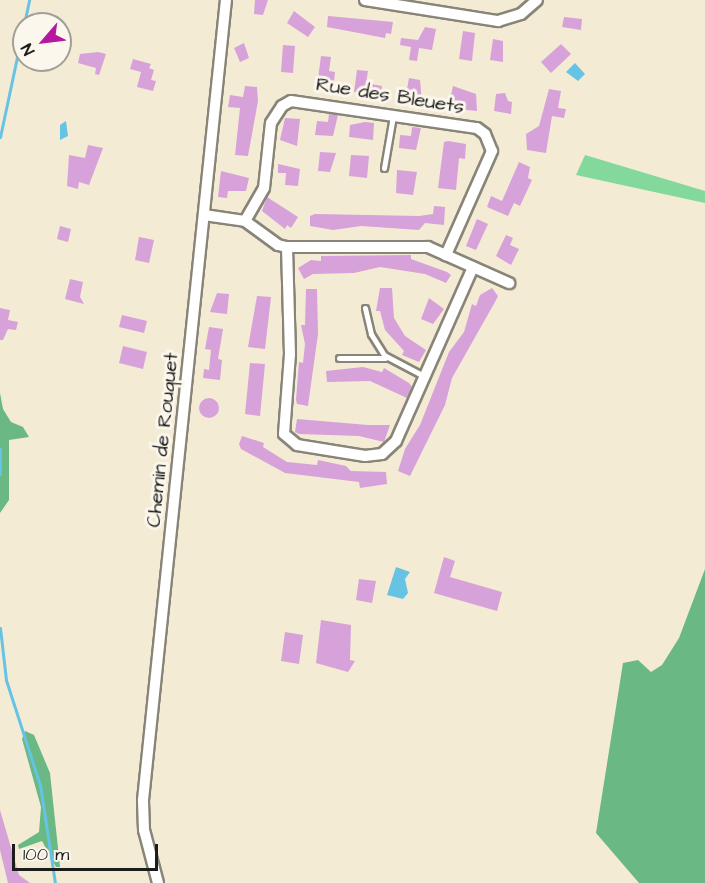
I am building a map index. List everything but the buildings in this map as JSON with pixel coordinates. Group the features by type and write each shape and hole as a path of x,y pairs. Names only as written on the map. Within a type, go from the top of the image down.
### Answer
{"street":[{"name":"Chemin de Rouquet","path":"158,883 144,830 143,800 225,0"},
{"path":"364,0 406,3 508,21 537,0"},
{"name":"Rue des Bleuets","path":"245,221 261,196 271,123 282,106 304,100 477,128 490,144 488,162 446,255"},
{"path":"204,215 245,221 278,245 287,247 419,245 509,283"},
{"path":"287,247 290,354 282,428 289,441 365,456 382,454 396,441 473,267"}],"lane":[{"path":"384,168 393,114"},
{"path":"365,308 377,347 395,363"},
{"path":"339,358 376,356 424,376"}],"green space":[{"path":"585,155 705,191 705,203 576,175"},
{"path":"0,393 3,409 11,422 23,427 29,437 9,440 9,500 0,513"},
{"path":"705,569 705,883 639,883 596,833 623,663 638,660 651,672 662,665 679,638"},
{"path":"25,731 34,735 50,773 60,867 56,867 42,841 19,849 18,845 39,832 41,807 22,739"}],"water":[{"path":"575,63 585,74 578,81 566,72"},
{"path":"66,121 68,136 60,140 60,125"},
{"path":"396,567 410,572 405,579 408,593 403,599 387,595"}],"waterway":[{"path":"0,137 29,0"},
{"path":"0,449 0,474"},
{"path":"0,628 6,680 40,785 55,883"}]}
